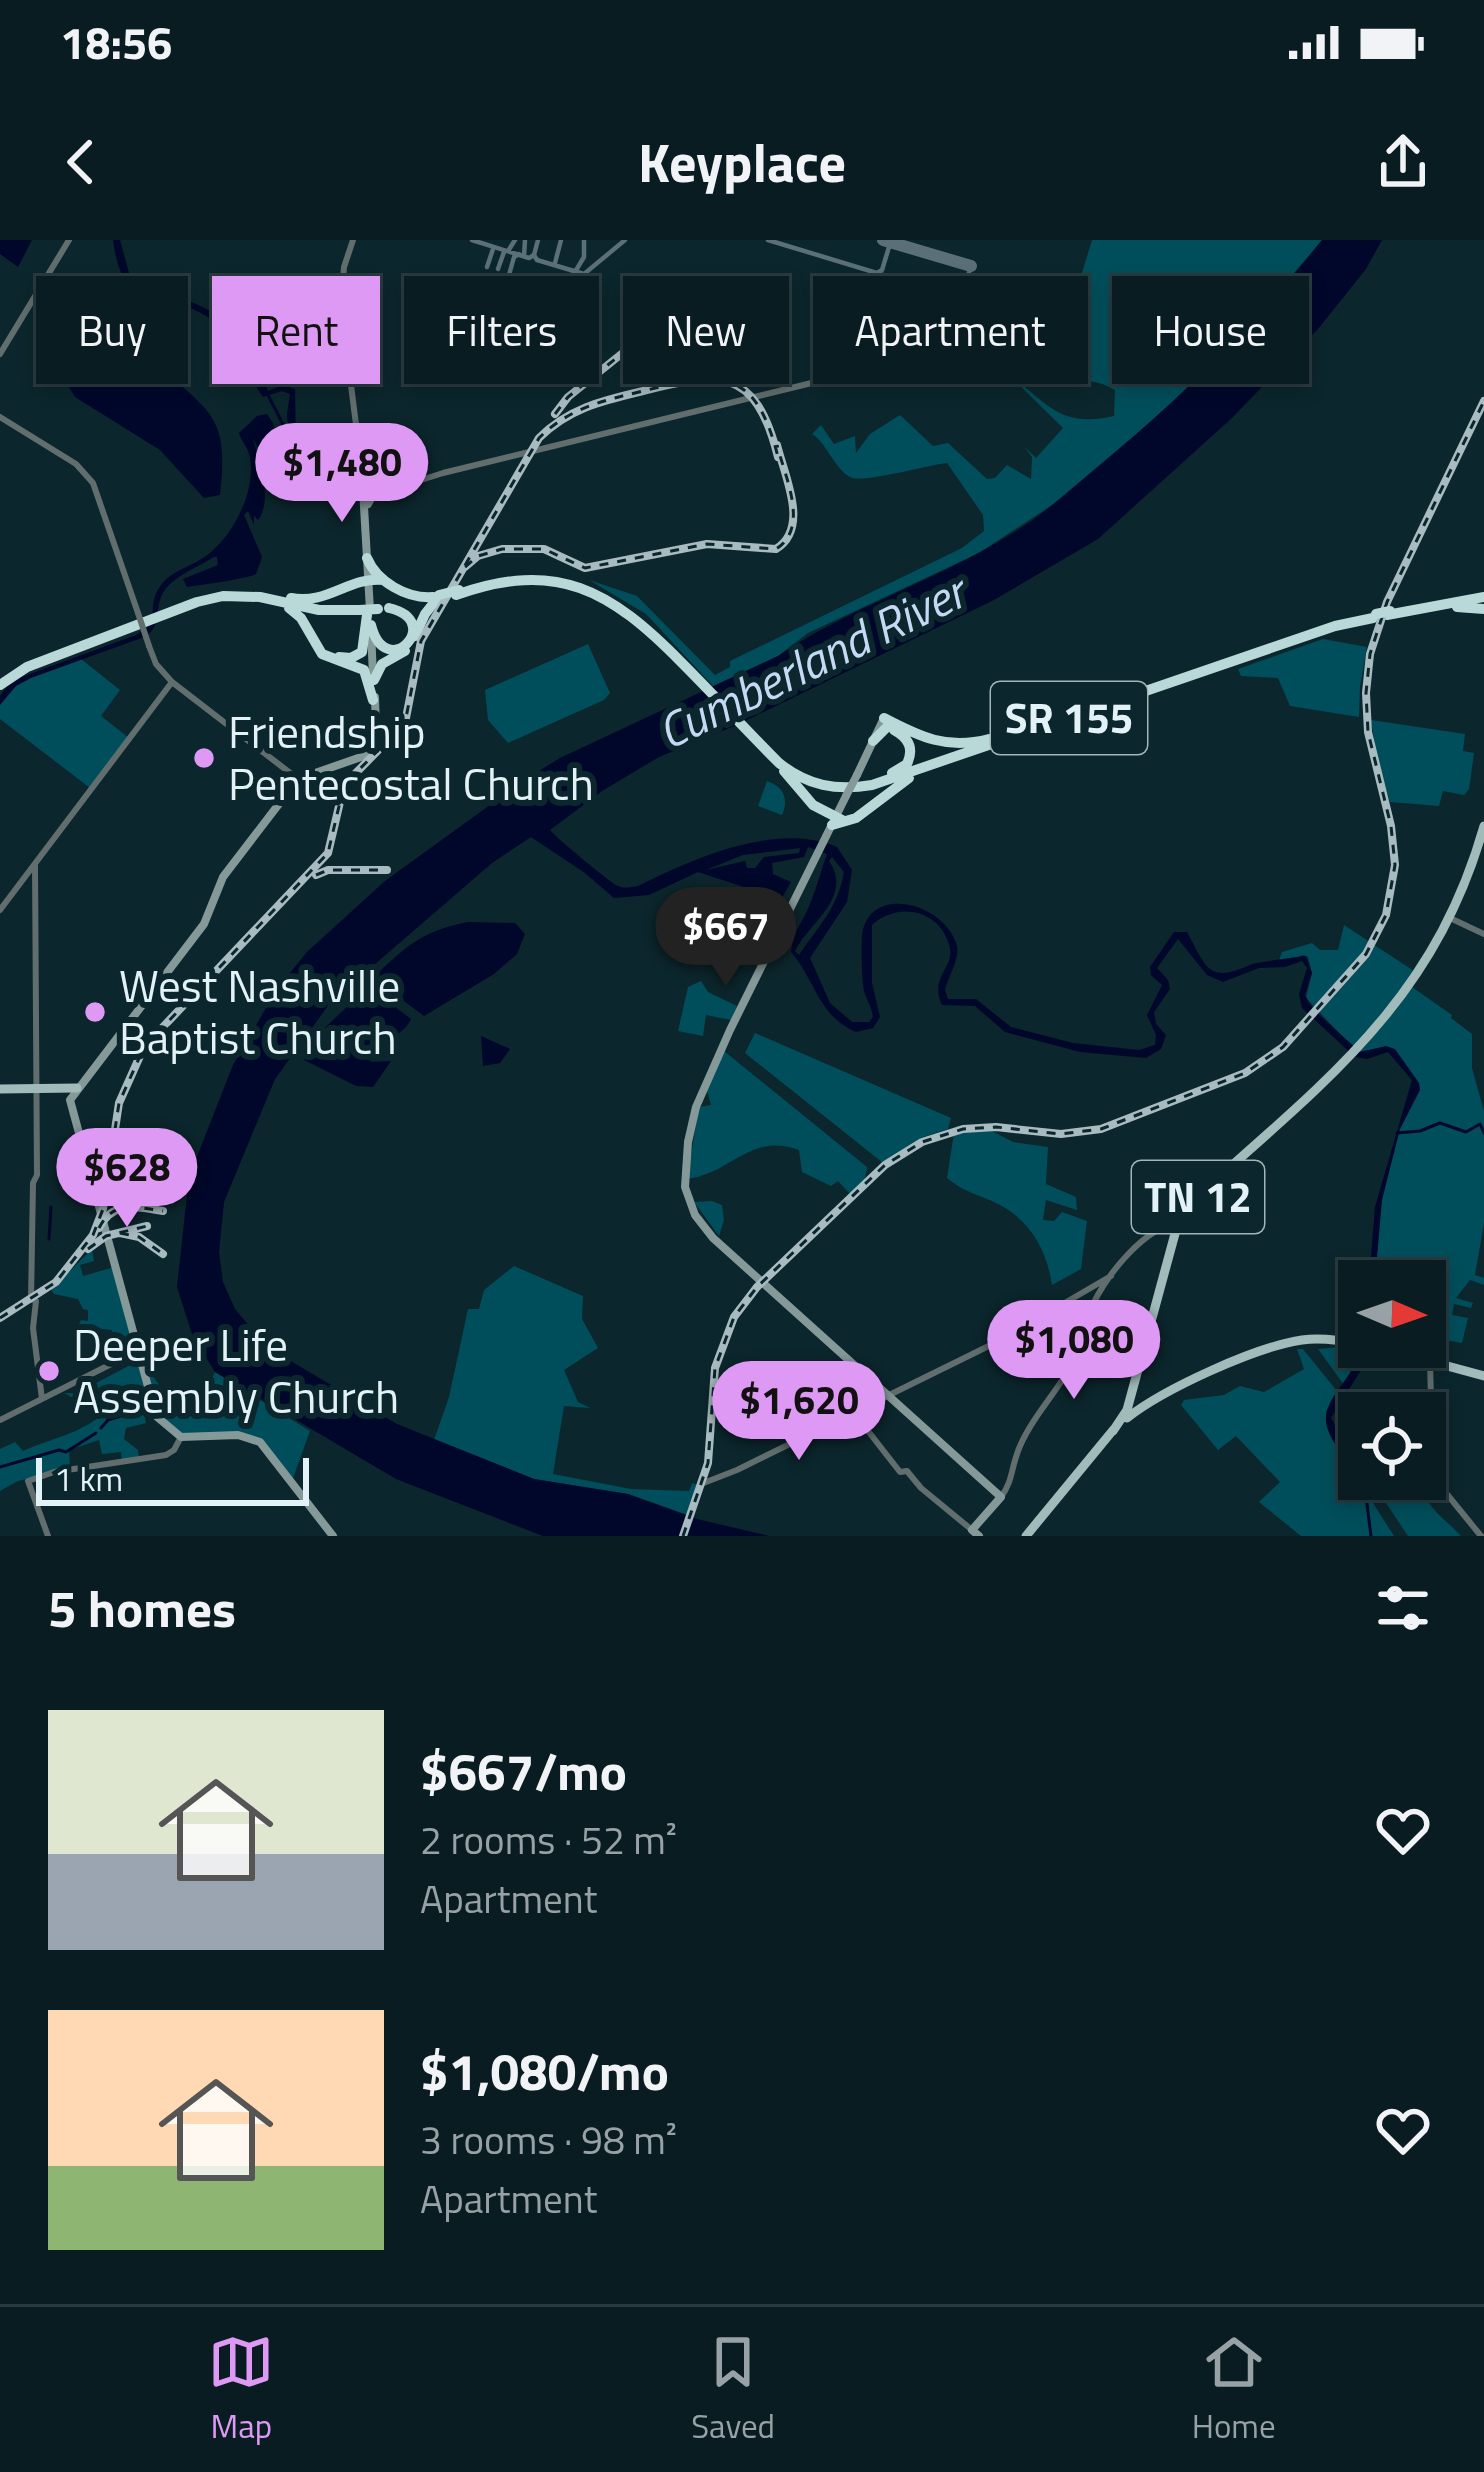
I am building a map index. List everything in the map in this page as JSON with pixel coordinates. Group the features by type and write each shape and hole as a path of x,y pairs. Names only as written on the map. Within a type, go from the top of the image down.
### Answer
{"highway":[{"path":"362,579 365,558"},
{"path":"365,558 384,580 411,596 436,598"},
{"path":"235,591 306,600 331,595 362,579 384,580"},
{"name":"SR 155","path":"0,681 144,617 223,596 371,611 521,579 551,580 599,593 640,622 801,778 840,789 872,785 940,763 1335,626 1484,594"},
{"name":"SR 155","path":"162,613 209,594 235,591 371,611"},
{"name":"SR 155","path":"766,748 808,778 831,784 860,779 1015,733 1275,643 1484,594"},
{"path":"374,680 382,664 410,647 436,598"},
{"path":"269,600 297,614 322,654 364,670 373,700"},
{"path":"1412,611 1484,609"},
{"path":"338,611 316,620 314,634 324,649 355,657 364,648 371,611"},
{"path":"885,722 946,744 1015,733"},
{"path":"873,741 885,722"},
{"path":"860,779 902,769 909,761 908,741 885,722"},
{"path":"766,748 832,824 856,818 894,787 940,763"}],"main road":[{"path":"362,472 365,558"},
{"path":"363,490 367,535"},
{"path":"365,558 368,502 385,490"},
{"path":"333,1536 260,1442 238,1435 181,1437 156,1416 70,1100 205,924 223,877 298,779 365,755 376,736 371,611 362,579"},
{"path":"371,611 376,719"},
{"path":"873,741 860,779 846,796 704,1085 688,1142 685,1187 695,1215 712,1238 997,1498 977,1534"},
{"name":"TN 12","path":"1134,1400 1178,1218 1361,1048 1420,972 1450,918 1484,826"},
{"path":"0,1089 76,1088"},
{"path":"1134,1400 1152,1400 1289,1342 1338,1341"},
{"path":"1446,1365 1484,1376"},
{"path":"1113,1431 1134,1400"},
{"path":"1026,1536 1134,1400"}],"street":[{"path":"0,354 69,240"},
{"path":"352,240 341,306 362,472"},
{"path":"363,490 385,490 813,383"},
{"path":"0,417 76,464 93,483 130,601 144,617 156,664 172,682 298,779"},
{"path":"0,910 172,682"},
{"path":"35,864 33,1328 42,1400"},
{"path":"1450,918 1484,934"},
{"path":"997,1498 1012,1480 1017,1451 1072,1364 1095,1300 1111,1277 1161,1228 1178,1218"},
{"path":"701,1484 1005,1338 1111,1277"},
{"path":"0,1420 137,1351"},
{"path":"1430,1368 1433,1477 1481,1536"},
{"path":"854,1413 921,1489 977,1534"},
{"path":"48,1536 28,1481 54,1472 168,1455 181,1437"}],"shaded area":[{"path":"1092,240 1322,240 1291,276 1112,276 1112,384 1194,384 1052,505 979,553 808,633 778,656 713,686 646,614 589,580 637,596 715,675 730,667 730,661 962,548 984,531 983,515 947,463 850,477 812,434 821,425 834,444 855,436 856,453 870,434 900,415 933,446 948,443 987,479 995,478 1007,465 1031,479 1032,457 1024,446 1036,458 1063,428 1018,384 1066,415 1079,419 1114,416 1115,390 1088,381 1088,376 1092,377 1088,373 1088,276 1081,276"},
{"path":"1323,639 1367,647 1359,717 1290,706 1278,678 1241,676 1238,669"},
{"path":"588,644 610,693 604,700 508,743 488,720 485,690"},
{"path":"81,659 120,690 101,716 129,738 90,788 0,719 0,702 16,683"},
{"path":"1371,720 1465,734 1463,751 1474,753 1469,789 1464,795 1443,791 1439,806 1390,802"},
{"path":"767,781 784,794 782,815 758,806"},
{"path":"1344,925 1417,973 1355,1050 1306,998 1312,973 1308,957 1278,963 1282,952 1312,943 1320,950 1338,950"},
{"path":"701,981 708,992 737,1006 731,1020 706,1015 703,1036 678,1031 688,987"},
{"path":"1412,987 1472,1034 1472,1068 1484,1111 1484,1223 1475,1275 1484,1278 1484,1285 1470,1280 1456,1298 1473,1303 1471,1308 1454,1304 1452,1315 1468,1318 1462,1343 1446,1340 1446,1260 1375,1260 1384,1187 1415,1079 1386,1047 1359,1052"},
{"path":"755,1033 951,1118 948,1129 920,1138 883,1163 745,1053"},
{"path":"724,1051 867,1167 865,1179 850,1194 838,1181 831,1186 802,1172 799,1150 782,1146 754,1150 687,1179 699,1107 711,1105 706,1087"},
{"path":"973,1129 1048,1147 1046,1184 1076,1197 1077,1210 1046,1200 1043,1220 1054,1221 1062,1212 1087,1221 1081,1269 1052,1285 1042,1250 1021,1220 947,1178 954,1133"},
{"path":"694,1202 722,1205 719,1236"},
{"path":"92,1249 94,1261 80,1265 83,1276 111,1268 110,1259 137,1351 111,1343 112,1330 78,1326 81,1320 88,1321 88,1310 78,1299 51,1290"},
{"path":"514,1266 583,1296 582,1319 598,1348 564,1370 578,1402 590,1408 564,1406 553,1474 631,1489 689,1491 692,1483 699,1485 688,1515 628,1494 534,1479 434,1440 449,1397 468,1309 479,1309 484,1290"},
{"path":"1338,1347 1338,1368 1355,1368 1344,1385 1318,1349"},
{"path":"1297,1349 1303,1349 1337,1391 1326,1412 1338,1448 1338,1500 1371,1500 1394,1536 1301,1536 1259,1502 1280,1482 1236,1436 1218,1450 1181,1405 1184,1400 1224,1395 1240,1386 1264,1392 1304,1369"},
{"path":"140,1360 146,1379 152,1375 165,1393 197,1394 215,1372 310,1431 292,1481 256,1444 233,1437 181,1437 153,1410 144,1413 146,1423 126,1428 124,1439 138,1450 139,1459 122,1462 121,1452 102,1454 99,1440 69,1450 70,1468 18,1481 0,1491 0,1449 15,1442 23,1451 94,1421 102,1414 64,1393 91,1394 96,1383"},
{"path":"1384,1500 1428,1500 1461,1536 1408,1536"}],"water":[{"path":"0,240 32,240 18,267 0,254"},
{"path":"113,240 120,240 132,276 123,276"},
{"path":"1322,240 1382,240 1366,269 1309,338 1309,276 1293,276"},
{"path":"188,301 212,312 212,320 188,308"},
{"path":"67,384 179,384 204,407 219,432 220,495 204,498 160,450 75,397"},
{"path":"266,384 268,391 283,385 295,389 296,447 289,460 275,458 270,448 265,463 253,438 265,501 258,520 254,516 254,525 248,511 244,515 262,557 256,574 187,587 183,579 218,565 214,557 163,592 156,623 147,636 31,678 16,686 0,705 0,696 11,681 136,635 152,624 155,596 164,581 216,547 240,512 249,485 249,454 239,433 257,416 267,414 279,453 285,455 290,449 290,394 282,391 263,397 255,385"},
{"name":"Cumberland River","path":"1190,384 1265,384 1098,539 994,600 739,724 659,757 550,830 606,878 625,888 709,855 761,841 788,838 837,847 852,870 847,902 810,958 830,1003 852,1022 869,1022 873,1017 862,972 867,919 892,904 924,910 950,931 957,951 945,990 948,999 976,999 1011,1027 1073,1043 1139,1050 1155,1045 1147,1015 1162,985 1151,975 1150,967 1174,932 1187,932 1204,963 1217,972 1306,956 1312,973 1305,995 1313,1009 1360,1052 1386,1046 1395,1049 1419,1083 1400,1129 1382,1200 1377,1260 1371,1260 1375,1207 1412,1080 1388,1052 1367,1059 1355,1057 1302,1008 1299,994 1307,968 1302,961 1259,968 1223,982 1207,975 1178,939 1157,968 1170,989 1154,1012 1156,1024 1166,1035 1161,1049 1146,1058 1080,1052 1005,1032 975,1006 942,1005 938,988 950,948 938,925 906,911 872,925 872,983 880,1017 873,1028 856,1032 833,1017 791,952 827,854 808,847 804,857 772,863 773,874 791,882 776,908 753,890 698,872 649,895 614,898 531,837 492,863 330,1003 275,1079 224,1202 219,1252 223,1282 235,1309 267,1347 397,1424 534,1479 628,1494 697,1519 769,1536 543,1536 396,1479 215,1372 192,1334 177,1287 189,1177 233,1065 277,989 307,952 385,881 523,781 560,758 778,656 834,623 982,551 1063,496","holes":["800,848 799,853 764,857 755,868 747,868 745,861 706,870 743,855","832,857 844,872 826,917 799,955 795,951 833,898"]},
{"path":"468,922 515,923 525,934 517,954 494,974 424,1016 373,978 416,941"},
{"path":"371,989 411,1019 401,1032 362,1056 372,1062 391,1061 373,1087 356,1086 304,1060 303,1049"},
{"path":"481,1036 510,1049 500,1063 483,1066"},
{"path":"1362,1368 1347,1392 1338,1392 1338,1407 1331,1418 1338,1430 1338,1447 1326,1417 1328,1407 1352,1369"}],"waterway":[{"path":"268,395 291,440"},
{"path":"1397,1133 1440,1123 1466,1132 1480,1124 1484,1133"},
{"path":"49,1239 51,1207"},
{"path":"158,1406 200,1399"},
{"path":"101,1428 108,1420 149,1407"},
{"path":"0,1467 66,1452 96,1433"},
{"path":"1366,1500 1371,1536"}],"taxiway":[{"path":"472,240 529,258 534,255 537,260 584,274 625,240"},
{"path":"508,251 515,240"},
{"path":"524,256 525,240"},
{"path":"534,255 538,240"},
{"path":"555,263 561,240"},
{"path":"575,272 584,257 584,240"},
{"path":"768,240 956,297 962,295 971,266"},
{"path":"877,273 889,247 886,241"},
{"path":"487,267 493,249"},
{"path":"498,269 504,252"},
{"path":"509,275 519,254"}],"runway":[{"path":"883,240 971,266"}],"railway":[{"path":"555,414 568,397 623,353"},
{"path":"0,1318 56,1282 93,1235 103,1209 119,1103 144,1047 328,853 344,785 405,723 421,641 539,438 573,413 598,403 667,385 712,380 730,382 758,405 778,457"},
{"path":"683,1536 708,1463 715,1368 734,1317 757,1287 885,1165 922,1142 963,1129 996,1127 1061,1134 1101,1129 1245,1073 1283,1047 1366,954 1386,915 1395,865 1391,826 1368,732 1370,654 1387,602 1484,401"},
{"path":"465,567 478,556 502,549 544,549 585,568 707,544 776,549 786,540 793,515 777,445"},
{"path":"316,875 328,870 387,870"},
{"path":"99,1228 118,1209 163,1211"},
{"path":"88,1249 106,1236 147,1226"},
{"path":"120,1233 139,1237 163,1254"}],"place":[{"name":"Friendship Pentecostal Church","path":"204,758"},
{"name":"West Nashville Baptist Church","path":"95,1012"},
{"name":"Deeper Life Assembly Church","path":"49,1371"}]}
